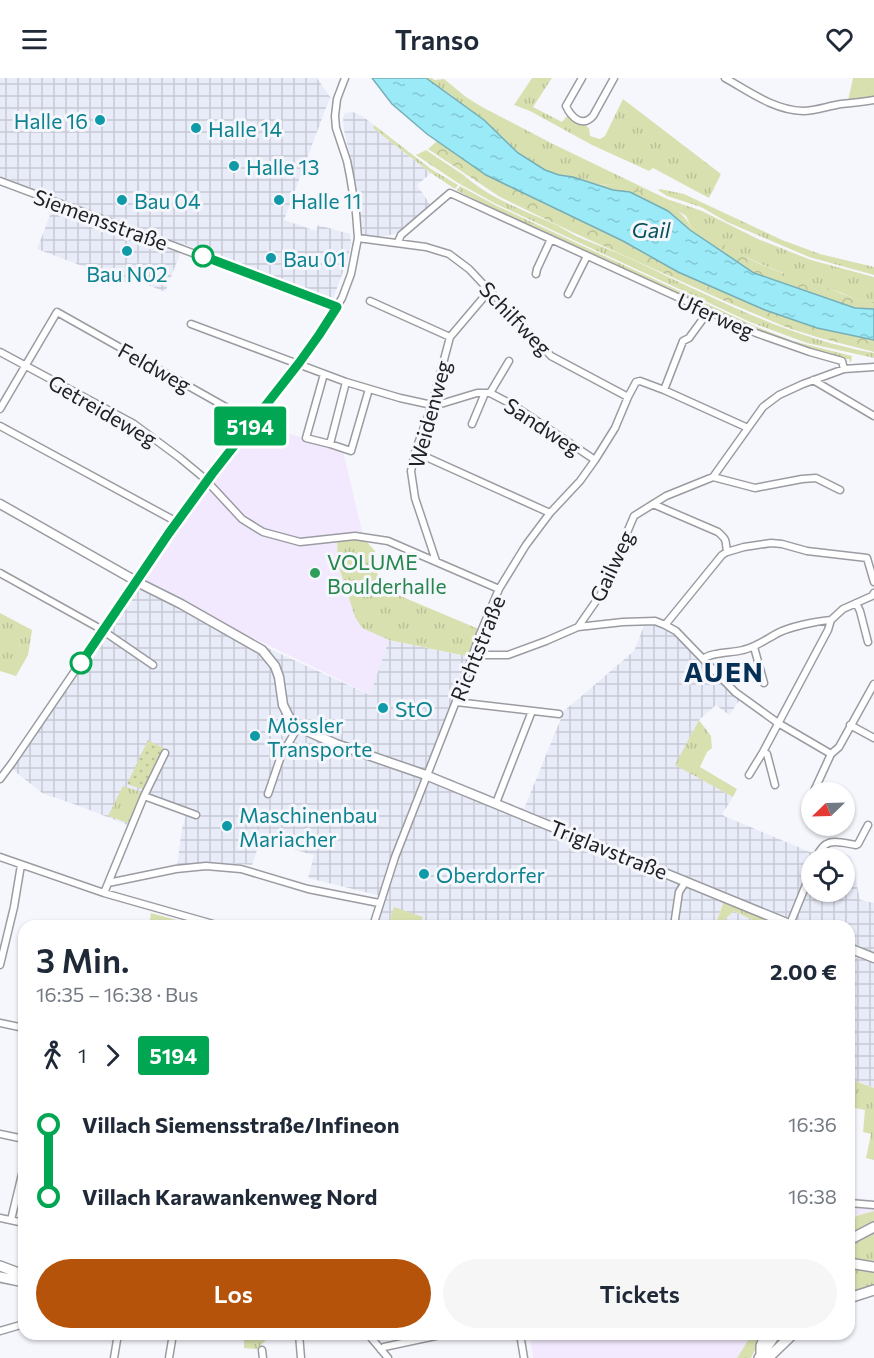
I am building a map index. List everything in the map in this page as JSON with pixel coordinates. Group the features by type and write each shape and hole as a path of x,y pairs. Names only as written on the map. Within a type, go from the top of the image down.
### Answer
{"main road":[{"path":"855,1237 874,1227"},
{"path":"855,1264 874,1267"},
{"path":"0,1266 18,1273"},
{"path":"0,1277 18,1281"},
{"path":"855,1296 874,1290"},
{"path":"763,1340 760,1346 763,1357"},
{"path":"763,1357 773,1340"},
{"path":"763,1357 785,1340"}],"street":[{"path":"0,779 177,522 299,363 337,307 351,274 358,238 347,161 336,128 335,116 337,99 345,78"},
{"path":"582,78 566,106 572,117 584,121 590,120 593,116 614,78"},
{"path":"725,78 767,102 793,110 813,110 874,100"},
{"name":"Siemensstraße","path":"0,181 337,307"},
{"name":"Uferweg","path":"398,243 401,235 450,193 756,333 842,362 844,369"},
{"name":"Schilfweg","path":"358,238 426,247 449,254 468,269 551,356 628,397"},
{"path":"536,274 551,239"},
{"path":"568,294 587,256"},
{"name":"Weidenweg","path":"436,561 415,498 411,471 450,337 489,291"},
{"name":"Weidenweg","path":"370,301 450,337"},
{"name":"Getreideweg","path":"25,365 57,312"},
{"name":"Feldweg","path":"57,312 254,421"},
{"path":"663,390 683,341 689,338 708,312"},
{"name":"Sandweg","path":"191,324 346,382 400,398 432,405 444,404 477,393 488,393 513,405 595,460"},
{"name":"Getreideweg","path":"0,352 134,424 207,481 242,519 263,532 300,542 355,536 388,541 500,589"},
{"name":"Sandweg","path":"472,424 488,393 509,361"},
{"path":"0,409 25,365"},
{"path":"840,490 816,478 756,488 713,477 763,407 778,395 844,369 874,367"},
{"path":"324,374 306,438 351,451 369,389"},
{"path":"813,380 874,416"},
{"path":"628,397 636,382 640,381 748,428"},
{"path":"330,444 346,382"},
{"name":"Richtstraße","path":"375,920 395,857 428,776 487,616 500,589 526,545 595,460 615,428 628,397"},
{"path":"0,426 177,522"},
{"path":"415,452 550,513"},
{"name":"Gailweg","path":"473,654 479,656 508,655 578,627 601,594 634,516 686,487 713,477"},
{"path":"0,504 262,650 275,666 283,705 290,719 298,727 281,756 268,794"},
{"path":"653,504 718,532 726,539 727,552"},
{"path":"665,625 722,555 744,547 771,543 817,553 867,558 874,582"},
{"path":"0,573 103,630 153,666"},
{"path":"749,775 828,630 831,620 843,609 874,593"},
{"path":"856,603 868,642"},
{"path":"703,659 707,655 754,647 783,631 822,620 831,620"},
{"path":"578,627 655,621 665,625 676,631 735,692 778,723 831,754"},
{"path":"754,647 764,683"},
{"path":"818,782 831,754 839,747 874,684"},
{"path":"456,702 559,714"},
{"path":"496,803 532,711"},
{"path":"850,725 874,738"},
{"name":"Triglavstraße","path":"298,727 336,744 428,776 496,803 780,920"},
{"path":"763,752 767,754 775,785"},
{"path":"104,893 144,796 165,753"},
{"path":"144,796 196,815"},
{"path":"821,848 829,842 856,845 868,825"},
{"path":"0,857 104,893 199,920"},
{"path":"0,966 21,865"},
{"path":"108,883 176,869 206,866 241,869 308,889 379,903"},
{"path":"675,920 679,892 686,881"},
{"name":"Triglavstraße","path":"794,920 801,900"},
{"path":"855,950 874,958"},
{"path":"0,1023 18,1027"},
{"path":"0,1134 18,1138"},
{"path":"11,1220 18,1191"},
{"path":"855,1203 874,1205"},
{"path":"0,1218 18,1222"},
{"path":"0,1331 18,1326"},
{"path":"114,1358 116,1340"},
{"path":"169,1358 172,1340"},
{"path":"300,1340 301,1358"},
{"path":"373,1340 388,1358"},
{"path":"381,1350 384,1347 417,1340"},
{"path":"521,1340 524,1358"},
{"path":"262,1350 263,1358"}],"shaded area":[{"path":"0,78 317,78 330,97 284,220 316,231 318,225 350,234 348,258 333,299 184,244 165,292 134,279 130,284 37,249 57,197 0,176"},
{"path":"353,112 374,125 373,128 431,173 417,185 431,206 400,233 374,238 363,236 343,118 345,113"},
{"path":"254,422 343,451 364,539 338,564 355,616 362,628 389,640 371,695 138,582"},
{"path":"137,588 370,695 389,640 471,657 433,772 524,809 564,711 634,651 644,626 655,625 674,635 741,698 729,715 716,705 699,720 676,765 733,797 722,814 724,816 801,848 801,902 855,902 855,876 860,900 874,903 874,1088 855,1081 855,920 768,920 724,901 717,920 378,920 385,897 308,878 314,855 260,841 252,865 210,862 177,866 187,810 144,795 130,826 42,793 12,769"},
{"path":"734,911 753,920 724,920"},
{"path":"855,1198 874,1200 874,1211 855,1217"},
{"path":"531,1340 748,1340 737,1358 533,1358"}],"green space":[{"path":"426,78 444,79 482,107 667,199 702,211 758,239 811,260 874,277 874,302 855,299 796,278 731,250 691,227 686,216 671,204 664,204 611,184 596,185 545,170 518,153 484,120"},
{"path":"532,78 552,78 533,107 562,122 567,116 589,128 590,136 600,139 605,136 623,99 721,174 709,198 653,168 649,171 514,105"},
{"path":"853,78 874,78 874,98 848,101"},
{"path":"374,125 431,169 458,185 455,189 373,128"},
{"path":"437,141 486,175 623,241 678,272 765,310 817,328 874,340 874,352 788,328 572,232 500,197 428,149"},
{"path":"426,150 465,176 466,179 461,184 458,183 416,155"},
{"path":"466,177 485,191 578,237 620,254 744,312 808,336 874,353 874,358 807,343 750,322 496,204 458,183 461,184"},
{"path":"611,184 635,189 664,204 671,204 685,217 691,227 760,264 857,299 874,302 874,309 855,308 754,273 690,230 668,211 630,192 596,185"},
{"path":"460,186 497,206 757,327 793,341 852,356 851,362 849,359 814,351 747,327 507,216 458,191"},
{"path":"658,190 684,194 782,240 820,254 874,267 874,275 809,257 727,222 701,207 667,196"},
{"path":"364,539 375,551 379,587 481,630 471,657 389,640 362,628 355,617 338,564 337,541"},
{"path":"0,613 32,630 28,655 16,676 0,671"},
{"path":"699,720 711,736 712,748 707,752 700,767 737,789 733,797 675,765"},
{"path":"148,740 165,749 145,790 127,784"},
{"path":"123,786 144,793 131,824 108,816"},
{"path":"724,901 772,920 753,920 734,911 724,920 717,920"},
{"path":"394,907 423,917 422,920 390,920"},
{"path":"151,913 177,920 150,920"},
{"path":"855,1081 874,1088 874,1160 866,1158 871,1134 863,1132 865,1110 855,1108"},
{"path":"874,1211 874,1223 855,1232 855,1217"},
{"path":"874,1232 874,1261 855,1259 855,1240"},
{"path":"855,1268 874,1271 874,1287 855,1292"},
{"path":"244,1340 266,1340 257,1349 244,1348"},
{"path":"748,1340 760,1340 751,1358 737,1358"}],"water":[{"name":"Gail","path":"372,78 426,78 484,120 518,153 545,170 613,190 630,192 668,211 690,230 754,273 855,308 874,309 874,340 817,328 765,310 678,272 623,241 486,175 427,134 392,104"}],"bus line":[{"name":"5194","path":"81,663 169,533 299,363 337,307 203,256"}],"place":[{"name":"Halle 16","path":"100,120"},
{"name":"Halle 14","path":"196,128"},
{"name":"Halle 13","path":"234,166"},
{"name":"Bau 04","path":"122,200"},
{"name":"Halle 11","path":"279,200"},
{"name":"Bau N02","path":"127,251"},
{"name":"Bau 01","path":"271,258"},
{"name":"VOLUME Boulderhalle","path":"315,573"},
{"name":"StO","path":"383,708"},
{"name":"Mössler Transporte","path":"255,736"},
{"name":"Maschinenbau Mariacher","path":"227,826"},
{"name":"Oberdorfer","path":"424,874"}],"district":[{"name":"AUEN","path":"724,671"}]}
